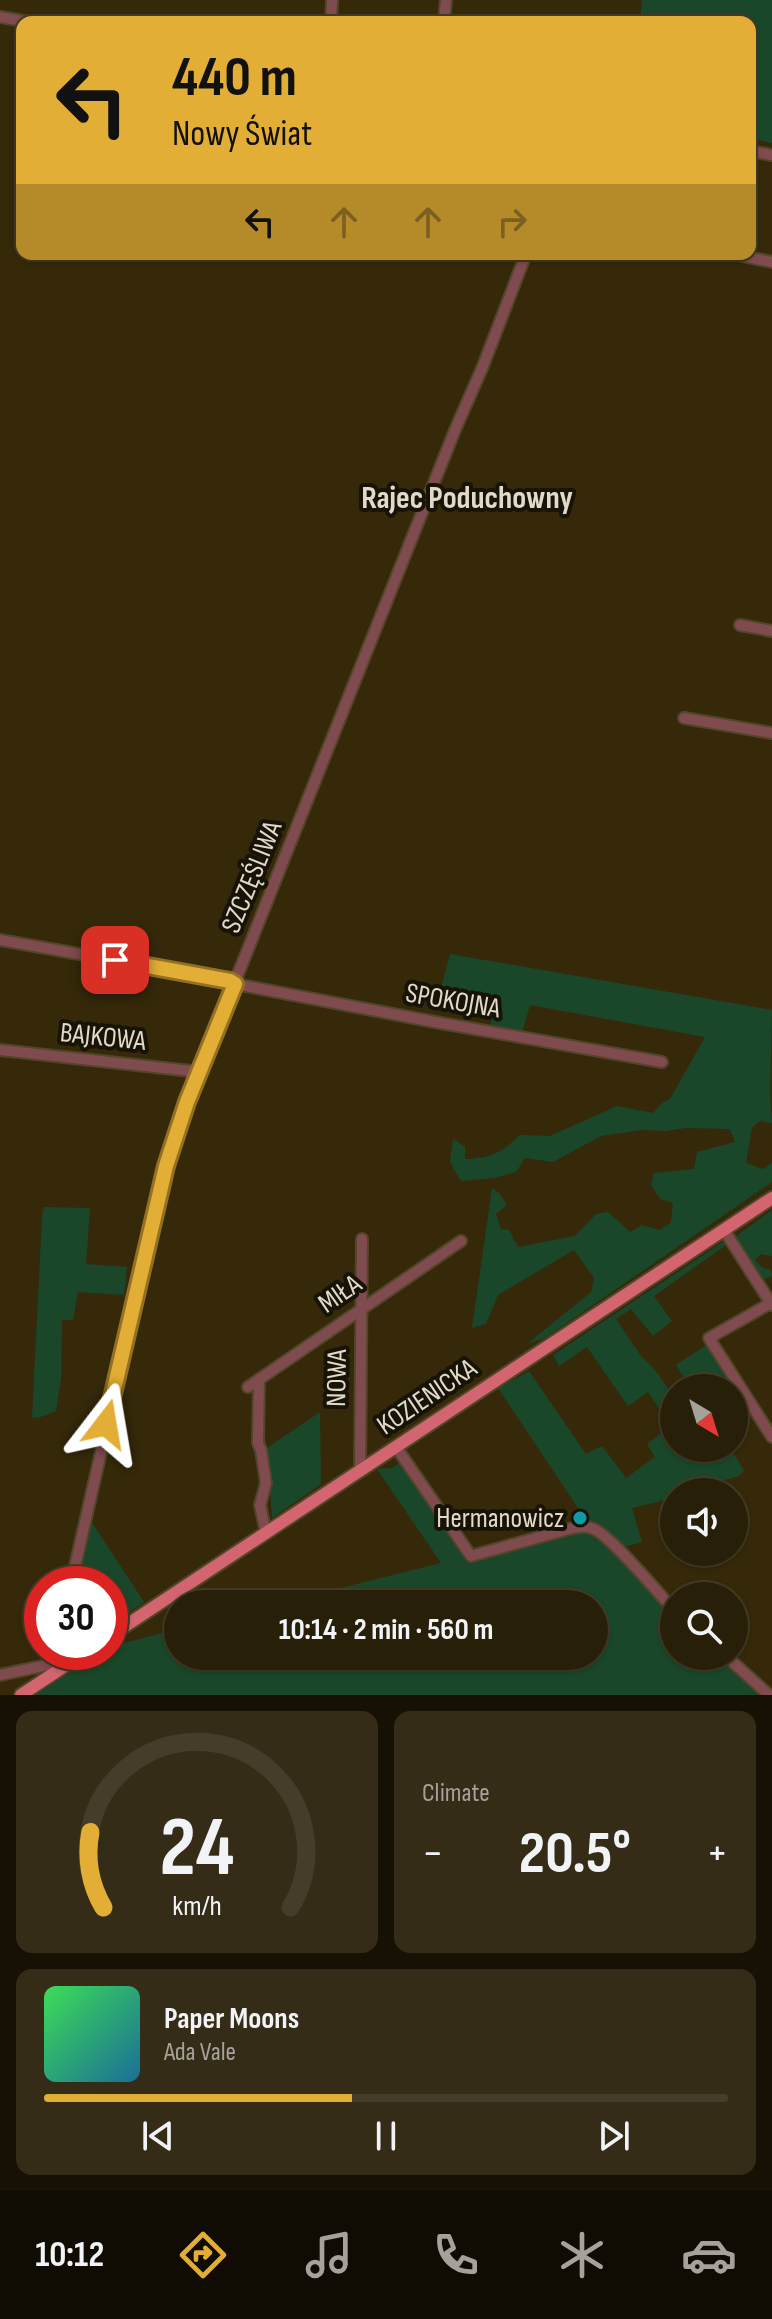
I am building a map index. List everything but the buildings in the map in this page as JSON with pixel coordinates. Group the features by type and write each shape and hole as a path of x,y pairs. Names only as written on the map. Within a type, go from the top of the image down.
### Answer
{"main road":[{"name":"KOZIENICKA","path":"128,1624 772,1198"},
{"path":"21,1695 58,1670"}],"street":[{"name":"SZCZĘŚLIWA","path":"75,1566 166,1166 200,1072 524,260"},
{"path":"740,625 772,631"},
{"path":"684,718 772,733"},
{"name":"SPOKOJNA","path":"0,940 662,1062"},
{"name":"BAJKOWA","path":"0,1050 200,1072"},
{"path":"724,1230 771,1304 709,1338 772,1437"},
{"name":"NOWA","path":"360,1470 362,1239"},
{"name":"MIŁA","path":"248,1387 461,1241"},
{"path":"259,1379 258,1443 266,1483 260,1505 266,1533"},
{"path":"396,1447 471,1556 569,1529 590,1527 621,1553 660,1595"},
{"path":"0,1675 24,1670"},
{"path":"46,1678 49,1670"},
{"path":"741,1670 769,1695"}],"green space":[{"path":"642,0 772,0 772,143 756,139 756,16 641,16"},
{"path":"450,954 772,1010 772,1123 760,1121 752,1128 746,1163 763,1169 772,1163 772,1182 545,1338 527,1344 591,1292 594,1278 574,1250 498,1295 486,1324 472,1328 492,1188 507,1205 496,1214 501,1229 509,1230 518,1247 575,1236 596,1214 608,1212 630,1232 642,1225 660,1230 671,1223 673,1203 660,1199 651,1185 654,1173 694,1169 697,1152 735,1142 730,1129 642,1130 601,1136 553,1162 525,1158 516,1172 495,1178 461,1181 450,1162 453,1139 465,1147 465,1159 474,1158 495,1153 520,1135 550,1136 617,1106 653,1113 670,1099 705,1037 530,1005 522,1033 491,1026 495,998 441,988"},
{"path":"44,1207 90,1208 86,1264 127,1267 124,1295 78,1292 73,1320 62,1320 61,1379 56,1411 38,1418 32,1417"},
{"path":"772,1210 772,1256 761,1254 755,1260 763,1268 771,1270 772,1276 762,1280 735,1237"},
{"path":"723,1242 726,1245 654,1296 672,1321 653,1336 631,1309 616,1319 641,1356 660,1377 660,1410 648,1392 628,1406 587,1347 559,1366 553,1355"},
{"path":"708,1344 727,1374 682,1374 676,1365"},
{"path":"529,1371 586,1454 602,1446 626,1478 655,1457 647,1444 660,1434 660,1462 739,1462 744,1470 732,1478 660,1478 660,1501 632,1508 642,1542 624,1547 619,1553 660,1591 660,1670 743,1670 769,1695 36,1695 73,1670 128,1670 128,1642 164,1633 164,1670 608,1670 608,1590 333,1590 441,1563 377,1469 405,1464 471,1554 588,1523 498,1388"},
{"path":"320,1412 321,1484 272,1518 267,1448"},
{"path":"91,1521 120,1566 81,1566"},
{"path":"128,1578 144,1602 128,1613"}],"place":[{"name":"Hermanowicz","path":"580,1518"}],"district":[{"name":"Rajec Poduchowny","path":"467,498"}],"route":[{"path":"106,1424 166,1166 187,1102 235,984 115,960"}]}
